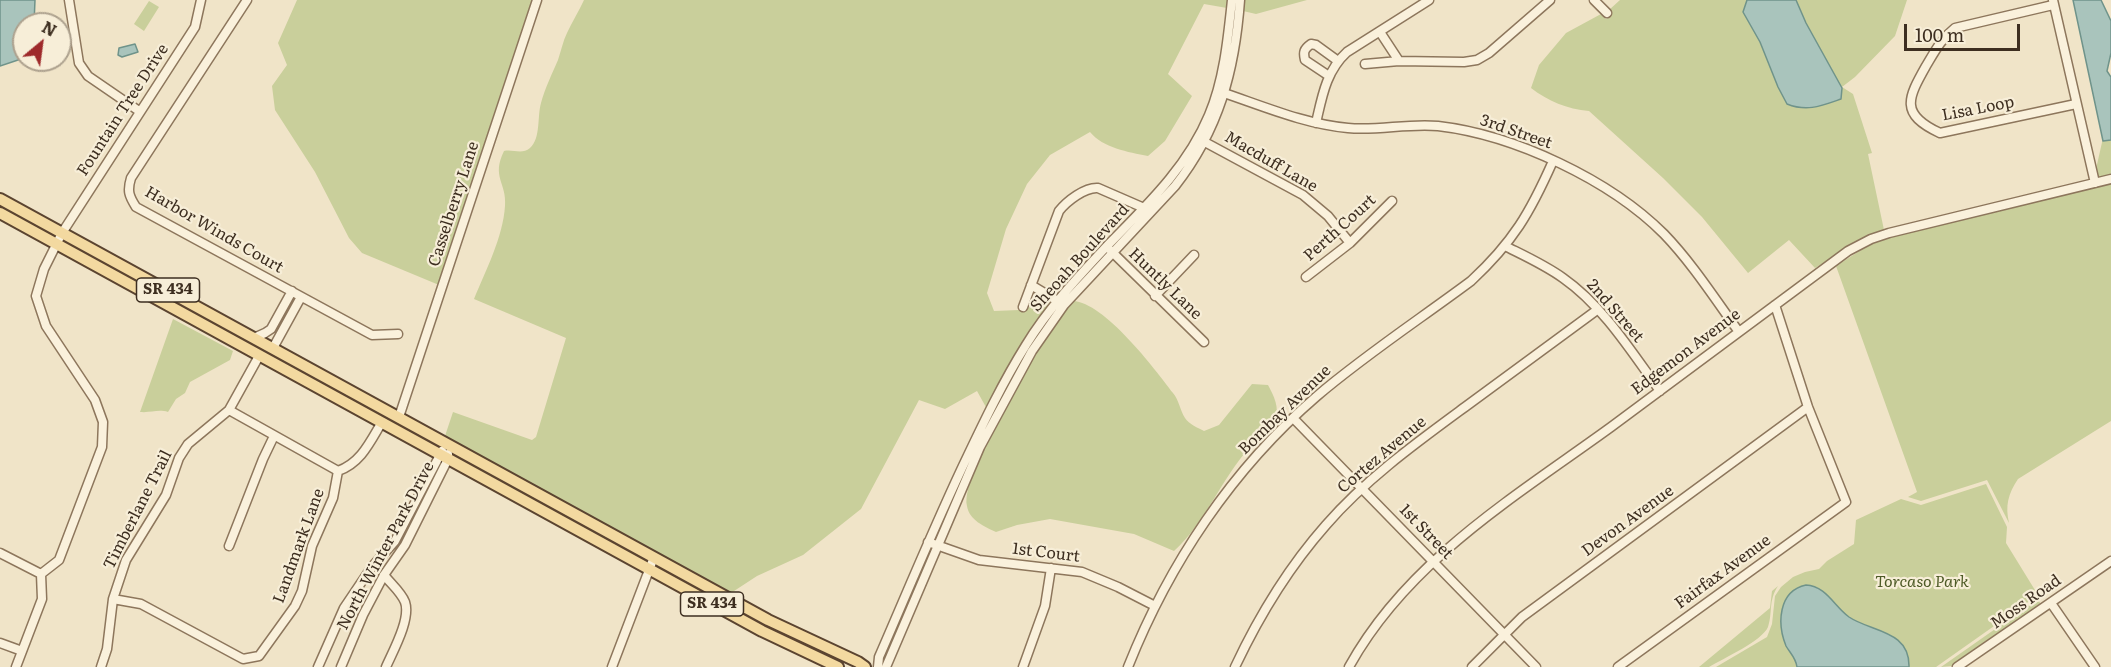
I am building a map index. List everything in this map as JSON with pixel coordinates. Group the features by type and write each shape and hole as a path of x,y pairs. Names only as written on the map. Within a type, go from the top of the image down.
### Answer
{"main road":[{"name":"SR 434","path":"0,199 768,620 865,667"},
{"name":"SR 434","path":"0,213 777,639 838,667"},
{"path":"243,346 259,349 273,348"},
{"path":"260,356 268,353 289,357"},
{"path":"589,536 619,538"}],"street":[{"path":"69,0 79,63 88,76 140,111"},
{"name":"Fountain Tree Drive","path":"41,574 59,560 102,447 103,422 95,400 46,326 36,296 44,268 62,233 195,27 201,0"},
{"name":"Harbor Winds Court","path":"248,0 131,178 128,188 129,197 136,207 372,335 398,334"},
{"name":"Casselberry Lane","path":"399,417 537,0"},
{"name":"Sheoah Boulevard","path":"1221,92 1232,0"},
{"name":"Sheoah Boulevard","path":"1109,250 1175,186 1190,166 1221,92 1237,36 1240,0"},
{"path":"1316,123 1329,76 1338,61 1347,52 1430,0"},
{"path":"1365,64 1477,60 1489,53 1550,0"},
{"path":"1593,0 1606,14"},
{"path":"2053,2 2095,183"},
{"name":"Lisa Loop","path":"2053,2 1955,28 1942,38 1912,91 1910,103 1917,118 1926,127 1940,133 2076,104"},
{"path":"1380,32 1399,61"},
{"path":"1329,76 1305,60 1306,48 1311,44 1316,45 1338,61"},
{"name":"3rd Street","path":"1221,92 1316,123 1348,129 1409,125 1465,130 1553,161 1611,192 1647,219 1682,255 1739,332"},
{"name":"Sheoah Boulevard","path":"878,667 879,657 928,542 975,441 1026,345 1201,140"},
{"name":"Macduff Lane","path":"1201,140 1303,195 1328,216 1350,243"},
{"name":"Bombay Avenue","path":"1128,667 1172,573 1224,495 1266,447 1316,397 1471,281 1505,246 1532,207 1553,161"},
{"name":"Edgemon Avenue","path":"1349,667 1389,608 1433,561 1469,530 1848,251 1889,233 2111,179"},
{"path":"1023,307 1059,211 1087,189 1098,188 1144,208"},
{"name":"Perth Court","path":"1306,277 1350,243 1392,201"},
{"name":"2nd Street","path":"1505,246 1562,278 1583,294 1612,326 1660,391"},
{"name":"Huntly Lane","path":"1109,250 1204,342"},
{"path":"1155,296 1194,255"},
{"path":"1031,285 1061,303"},
{"path":"254,338 271,329 292,291"},
{"path":"273,348 302,297"},
{"name":"Sheoah Boulevard","path":"886,667 980,447 1061,303"},
{"path":"1775,305 1808,407"},
{"name":"Cortez Avenue","path":"1234,667 1248,639 1284,580 1326,525 1362,489 1419,441 1597,310"},
{"path":"279,314 289,319"},
{"name":"Timberlane Trail","path":"101,667 107,649 113,599 126,560 165,495 179,458 188,444 229,410 260,356"},
{"name":"Fairfax Avenue","path":"1618,667 1846,502 1808,407"},
{"name":"Devon Avenue","path":"1472,667 1503,634 1540,604 1808,407"},
{"name":"Landmark Lane","path":"113,599 141,604 243,659 259,656 295,606 302,591 312,546 333,498 338,471 229,410"},
{"name":"1st Street","path":"1294,419 1536,667"},
{"path":"338,471 348,468 361,456 382,422"},
{"path":"230,546 274,436"},
{"name":"North Winter Park Drive","path":"341,667 363,615 384,575 405,545 449,445"},
{"name":"North Winter Park Drive","path":"318,667 344,608 371,568 394,541 444,457"},
{"name":"1st Court","path":"928,542 979,560 1082,572 1155,606"},
{"path":"0,553 41,574 42,599 16,667"},
{"path":"612,667 654,557"},
{"name":"Moss Road","path":"1957,667 2111,561"},
{"path":"1023,667 1045,606 1051,568"},
{"path":"384,575 404,600 406,607 406,617 387,667"},
{"path":"2051,603 2095,667"},
{"path":"0,643 22,651"}],"green space":[{"path":"297,0 533,0 439,285 362,253 349,238 315,172 275,110 272,86 287,65 278,43"},
{"path":"584,0 1227,0 1227,8 1204,4 1168,74 1192,96 1165,141 1148,156 1109,146 1090,132 1050,155 1027,184 1006,229 987,293 994,311 1019,310 1025,312 1027,308 1052,302 987,409 977,391 945,409 919,400 861,509 803,555 757,576 731,593 445,436 453,412 532,440 536,437 566,338 474,299 493,253 504,218 505,198 499,174 500,160 504,151 527,150 536,139 544,92 566,36"},
{"path":"1244,0 1307,0 1256,14 1243,11"},
{"path":"1620,0 1747,0 1743,12 1760,42 1778,87 1842,88 1796,0 1907,0 1895,36 1855,77 1842,87 1853,94 1872,153 1868,154 1884,230 1870,235 1815,268 1789,240 1748,273 1702,217 1589,111 1558,104 1531,88 1539,65 1566,33 1601,14 1606,19 1612,13 1609,10"},
{"path":"149,1 159,7 144,31 134,24"},
{"path":"2103,138 2104,141 2111,140 2111,175 2098,178 2096,169"},
{"path":"2111,183 2111,421 2018,479 2008,500 2009,523 1987,480 1921,501 1908,497 1917,492 1836,266 1872,243 1889,237"},
{"path":"1073,301 1085,304 1114,324 1175,396 1187,420 1204,431 1219,425 1252,384 1268,385 1274,398 1277,411 1273,423 1240,459 1195,527 1174,551 1134,534 1050,519 1017,525 996,532 978,522 968,511 968,488 991,433 1044,340"},
{"path":"173,319 233,351 230,360 190,382 185,393 176,399 168,412 140,412"},
{"name":"Torcaso Park","path":"1986,484 2007,527 2006,543 2038,595 1936,667 1716,667 1767,637 1772,624 1775,596 1781,587 1793,577 1819,569 1827,561 1854,544 1856,520 1901,499 1921,505"},
{"path":"1778,586 1773,597 1768,627 1764,632 1751,643 1709,667 1699,667 1770,608 1772,591"},
{"path":"2038,599 2041,605 1952,666 1941,667"}],"water":[{"path":"0,0 35,0 34,12 12,12 12,62 0,66"},
{"path":"1747,0 1796,0 1842,88 1841,99 1808,108 1787,104 1760,42 1743,12"},
{"path":"2073,0 2101,0 2111,21 2111,53 2107,71 2111,77 2111,140 2103,141"},
{"path":"135,44 138,52 122,57 118,55 119,48"},
{"path":"1806,585 1819,589 1849,617 1896,639 1908,655 1909,667 1797,667 1783,637 1781,619 1785,601 1790,594"}]}
